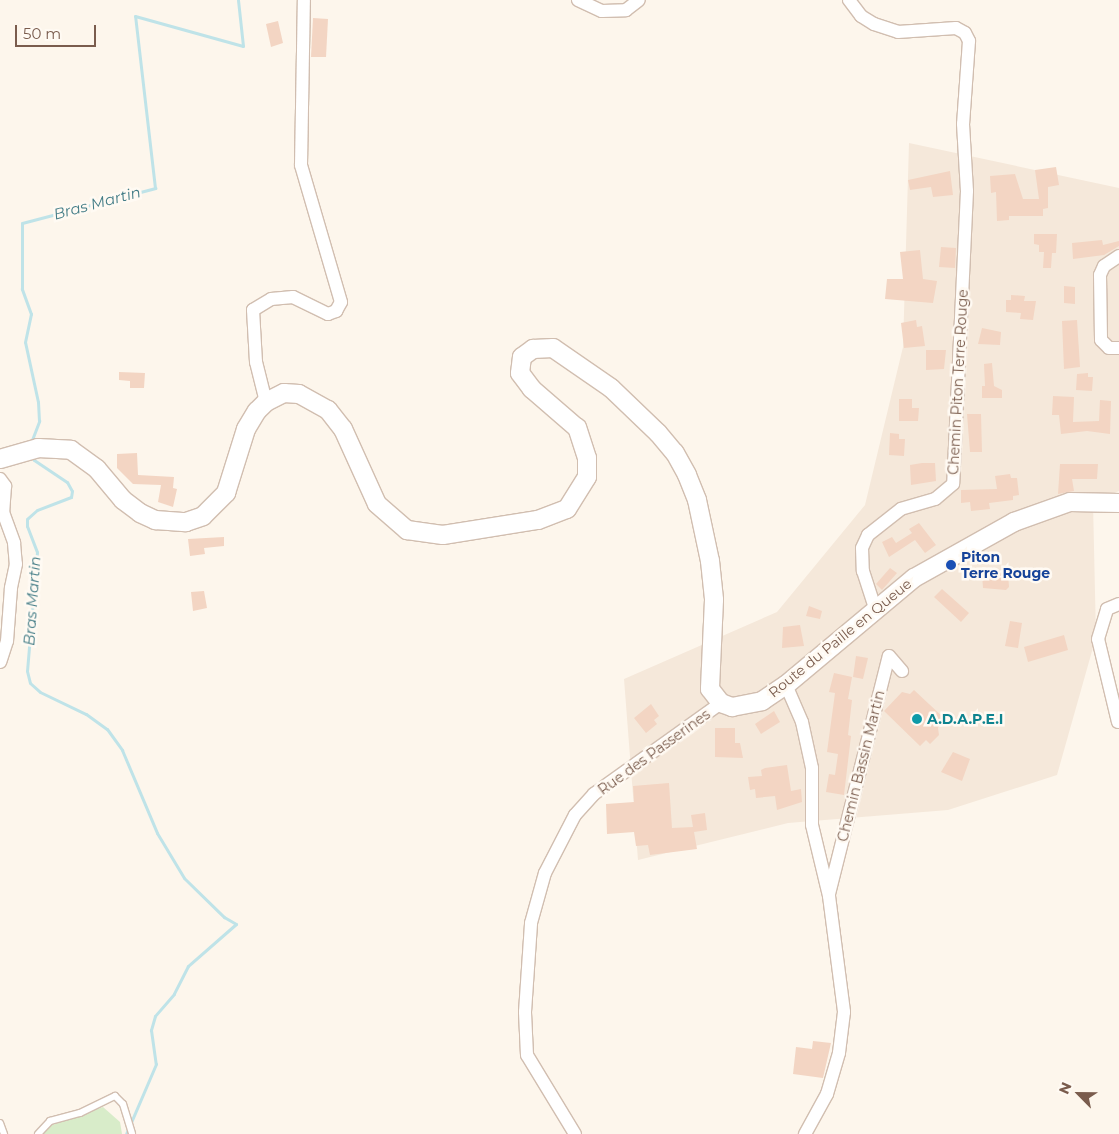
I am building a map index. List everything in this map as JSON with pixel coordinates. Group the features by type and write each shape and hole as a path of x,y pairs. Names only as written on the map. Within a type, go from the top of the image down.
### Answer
{"main road":[{"path":"0,459 38,448 71,450 83,457 123,500 140,514 155,520 186,522 204,516 226,493 246,429 266,402 284,393 299,394 328,410 343,429 377,504 407,530 443,535 538,520 567,509 587,477 588,458 577,428 532,389 520,372 522,357 533,348 553,348 611,388 675,452 688,475 699,508 710,561 714,600 709,674 710,689 721,703"},
{"name":"Route du Paille en Queue","path":"721,703 744,707 762,701 786,685 874,609 922,573 1014,522 1070,502 1119,503"}],"street":[{"path":"266,402 256,362 253,310 271,299 293,297 328,314 336,312 341,302 301,165 304,0"},
{"path":"578,0 602,10 626,10 639,0"},
{"name":"Chemin Piton Terre Rouge","path":"849,0 861,16 898,32 948,27 965,33 969,48 963,124 967,191 953,484 935,499 901,509 868,535 862,548 863,571 874,609"},
{"path":"1119,256 1104,266 1100,275 1101,340 1109,348 1119,348"},
{"path":"0,479 5,486 3,512 14,544 16,564 11,588 8,641 0,662"},
{"path":"1118,722 1098,639 1107,609 1119,604"},
{"name":"Chemin Bassin Martin","path":"829,896 889,656 902,671"},
{"name":"Chemin Bassin Martin","path":"786,685 802,722 812,768 812,825 829,896 844,1012 839,1053 827,1094 805,1134"},
{"name":"Rue des Passerines","path":"575,1134 528,1055 526,1012 531,923 545,873 575,816 594,794 721,703"}],"lane":[{"path":"38,1134 50,1121 80,1113 115,1096 121,1100 132,1134"},
{"path":"0,1123 4,1134"}],"shaded area":[{"path":"909,143 1119,188 1119,491 1093,502 1096,637 1057,775 948,810 788,823 638,860 624,679 777,612 865,505 903,347"}],"green space":[{"path":"103,1107 120,1122 122,1134 44,1134 44,1128"}],"building":[{"path":"313,18 328,19 326,57 311,57"},
{"path":"278,21 283,43 271,47 266,24"},
{"path":"1056,167 1059,185 1048,187 1048,208 1043,209 1043,216 1009,216 1009,220 997,221 996,192 991,193 990,176 1015,174 1023,199 1039,199 1035,170"},
{"path":"950,171 953,195 933,197 931,187 910,190 908,180"},
{"path":"1034,234 1057,234 1056,253 1052,253 1051,268 1043,268 1044,252 1039,252 1039,245 1034,244"},
{"path":"1102,240 1103,245 1119,241 1119,246 1104,255 1073,259 1072,243"},
{"path":"941,247 956,248 955,268 939,267"},
{"path":"920,250 923,279 937,281 933,303 885,299 887,279 903,279 900,252"},
{"path":"1064,286 1075,287 1075,304 1064,303"},
{"path":"1011,295 1025,296 1024,301 1036,301 1033,320 1020,319 1021,313 1006,312 1006,300 1011,300"},
{"path":"916,320 917,327 922,326 925,346 904,348 901,323"},
{"path":"1077,320 1080,367 1064,369 1062,321"},
{"path":"982,328 1001,332 1000,345 978,344"},
{"path":"926,350 946,350 944,369 926,370"},
{"path":"992,363 994,386 1002,390 1002,398 982,398 982,386 985,386 984,364"},
{"path":"119,372 145,373 144,388 130,388 130,381 119,380"},
{"path":"1088,373 1088,377 1093,377 1092,391 1076,390 1077,374"},
{"path":"1053,396 1074,397 1073,422 1099,421 1100,400 1111,401 1110,434 1087,431 1061,434 1059,415 1052,415"},
{"path":"899,399 912,399 912,408 919,408 918,421 899,421"},
{"path":"967,414 981,414 982,452 970,452"},
{"path":"890,433 899,434 899,439 905,439 904,456 889,455"},
{"path":"137,453 138,475 174,477 173,488 177,489 173,507 158,502 161,485 133,484 117,468 117,454"},
{"path":"935,463 936,481 911,485 910,465"},
{"path":"1060,464 1098,464 1097,479 1072,479 1074,491 1058,494"},
{"path":"1010,474 1011,478 1017,478 1019,495 1013,496 1013,500 989,503 990,509 971,511 970,502 961,503 961,490 997,489 995,476"},
{"path":"919,523 936,545 925,553 915,540 889,557 882,542 892,537 896,543 912,533 909,529"},
{"path":"224,537 224,546 204,548 205,554 190,556 188,539"},
{"path":"890,568 897,573 882,590 876,584"},
{"path":"1008,573 1009,587 1006,590 983,588 982,574"},
{"path":"942,589 969,613 961,622 934,597"},
{"path":"204,591 207,608 193,611 191,592"},
{"path":"809,606 822,611 820,619 806,616"},
{"path":"1010,621 1022,623 1018,648 1005,646"},
{"path":"800,625 804,646 782,648 783,627"},
{"path":"1064,635 1068,650 1028,662 1024,647"},
{"path":"856,656 868,658 863,679 853,677"},
{"path":"834,673 852,677 848,699 852,700 848,735 851,736 844,795 826,792 829,774 835,775 838,754 827,752 835,693 829,692"},
{"name":"A.D.A.P.E.I","path":"914,690 944,718 938,728 939,735 930,744 926,740 920,746 884,711 902,692 910,694"},
{"path":"651,704 659,716 654,720 657,724 646,733 634,718"},
{"path":"774,711 780,722 761,734 755,724"},
{"path":"715,728 735,728 735,743 740,743 743,758 715,757"},
{"path":"953,752 970,759 962,781 941,772"},
{"path":"787,765 791,791 801,789 802,802 777,810 775,796 756,798 755,789 750,790 748,777 762,776 761,770 765,768"},
{"path":"669,783 672,828 693,827 691,815 705,813 707,830 694,832 697,849 650,855 648,845 636,846 634,832 607,834 606,804 634,802 633,786"},
{"path":"813,1041 831,1043 823,1078 793,1074 796,1047 812,1049"}],"waterway":[{"name":"Bras Martin","path":"30,445 39,421 38,402 25,342 31,314 22,289 22,223 155,188 135,16 243,46 238,0"},
{"name":"Bras Martin","path":"32,455 34,460 67,482 72,491 71,497 37,510 27,519 27,526 37,552 27,671 30,683 40,692 86,714 107,729 122,750 157,833 184,878 224,917 236,924 188,966 174,994 155,1016 151,1030 156,1064 126,1134"}],"place":[{"name":"Piton Terre Rouge","path":"951,565"},
{"name":"A.D.A.P.E.I","path":"917,719"}]}
